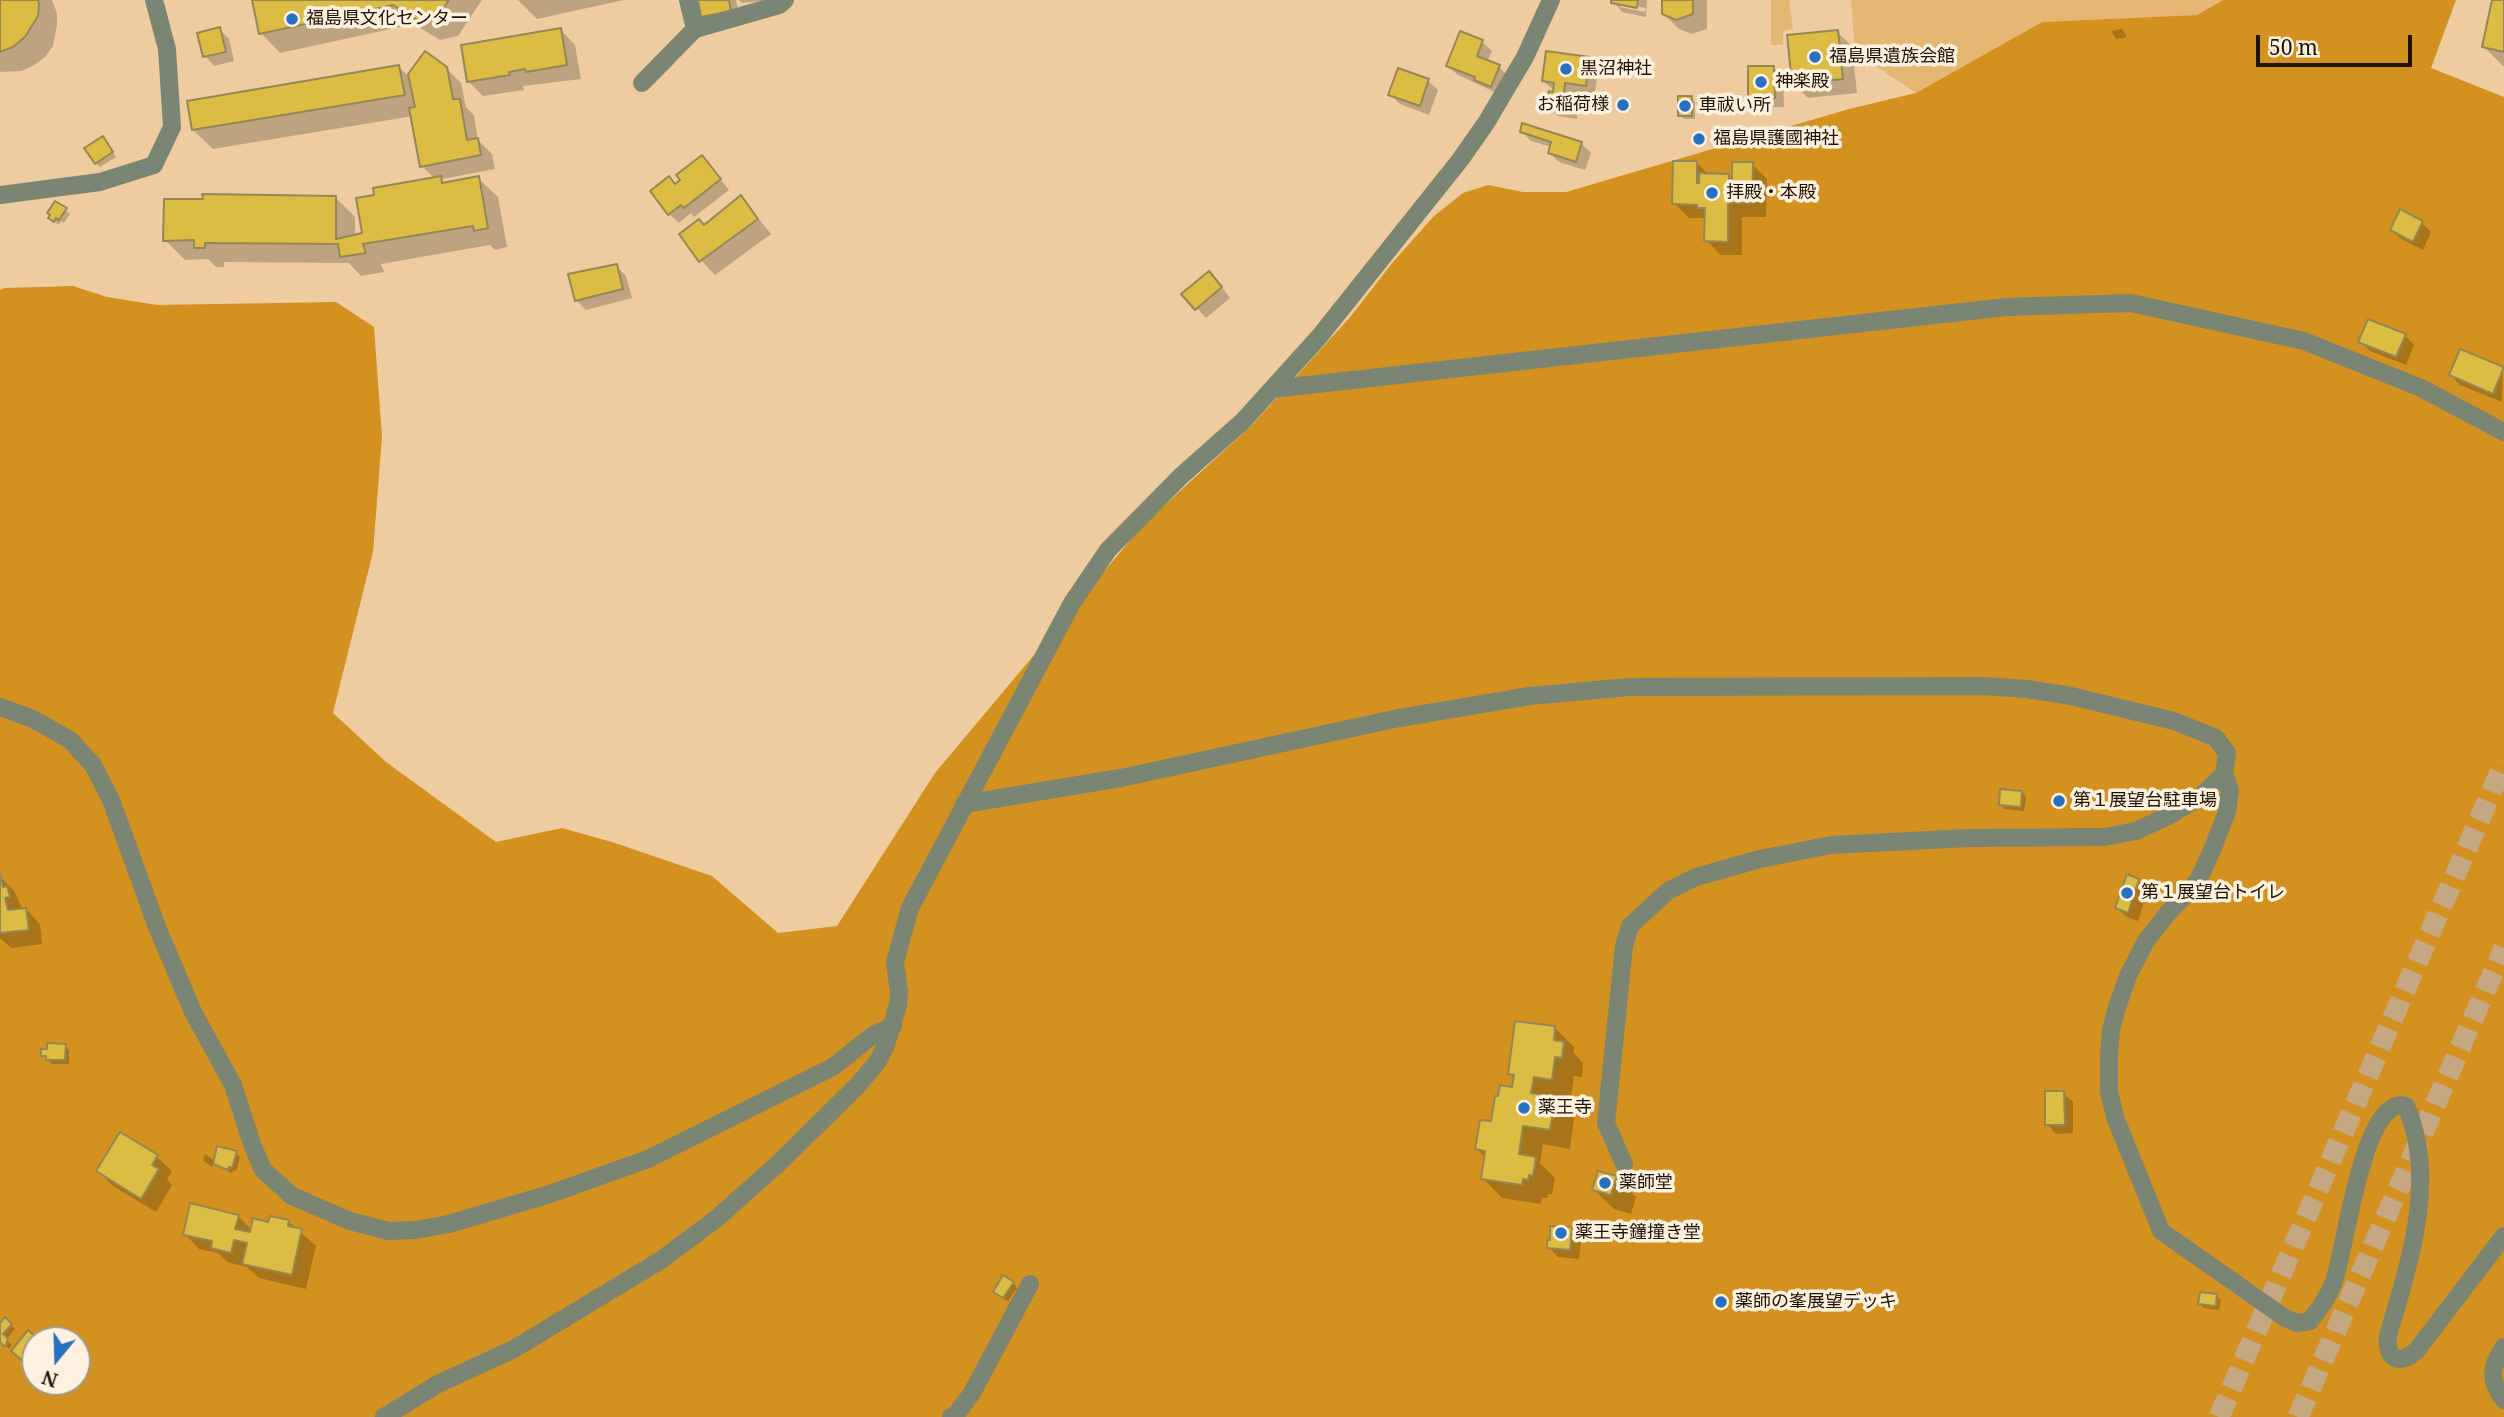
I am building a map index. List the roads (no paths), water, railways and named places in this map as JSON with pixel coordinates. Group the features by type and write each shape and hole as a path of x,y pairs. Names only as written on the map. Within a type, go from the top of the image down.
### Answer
{"street":[{"path":"0,195 100,181 154,165 172,127 167,49 154,0"},
{"path":"688,0 695,29"},
{"path":"642,83 695,29 779,5 785,0"},
{"path":"384,1417 438,1384 514,1349 661,1259 716,1219 780,1162 859,1084 878,1061 893,1026 900,992 895,962 909,908 1072,603 1108,550 1181,476 1243,421 1319,337 1460,160 1514,76 1551,0"},
{"path":"1272,389 2006,307 2131,303 2304,341 2421,388 2504,432"},
{"path":"964,804 1121,778 1399,718 1530,696 1629,687 1984,686 2071,696 2174,721 2216,738 2227,753 2224,774 2230,790 2227,812 2198,881 2146,941 2128,976 2111,1030 2107,1073 2115,1117 2161,1231 2285,1318 2297,1323 2310,1321 2322,1306 2333,1284 2358,1176 2375,1130 2386,1111 2399,1104 2406,1106 2416,1128 2420,1200 2408,1268 2388,1336 2387,1347 2392,1357 2410,1357 2417,1350 2504,1236"},
{"path":"0,707 33,719 70,740 93,765 111,800 157,927 193,1012 233,1085 263,1170 292,1196 350,1221 388,1231 416,1230 449,1224 550,1195 648,1159 833,1067 873,1035 893,1026"},
{"path":"1624,1164 1606,1123 1623,946 1630,926 1668,891 1696,877 1760,859 1831,845 1969,838 2104,837 2136,831 2201,796 2224,774"},
{"path":"951,1417 972,1393 1030,1284"},
{"path":"2504,1347 2495,1359 2492,1374 2495,1388 2504,1400"}],"tunnel":[{"path":"2219,1417 2504,763"},
{"path":"2298,1417 2504,948"}],"place":[{"name":"福島県文化センター","path":"292,19"},
{"name":"福島県遺族会館","path":"1815,57"},
{"name":"黒沼神社","path":"1566,69"},
{"name":"神楽殿","path":"1761,82"},
{"name":"お稲荷様","path":"1623,105"},
{"name":"車祓い所","path":"1685,106"},
{"name":"福島県護國神社","path":"1699,139"},
{"name":"拝殿・本殿","path":"1712,193"},
{"name":"第１展望台駐車場","path":"2059,801"},
{"name":"第１展望台トイレ","path":"2127,893"},
{"name":"薬王寺","path":"1524,1108"},
{"name":"薬師堂","path":"1605,1183"},
{"name":"薬王寺鐘撞き堂","path":"1561,1233"},
{"name":"薬師の峯展望デッキ","path":"1721,1302"}]}
